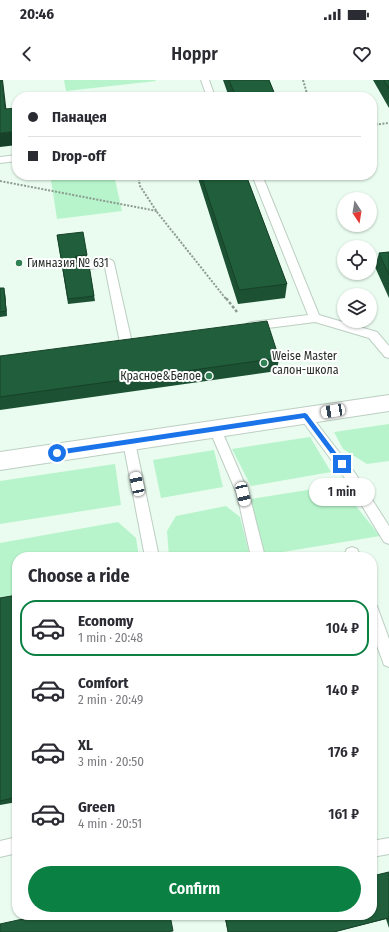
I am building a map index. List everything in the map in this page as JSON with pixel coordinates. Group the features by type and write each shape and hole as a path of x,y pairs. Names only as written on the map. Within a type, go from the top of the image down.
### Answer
{"street":[{"path":"0,461 389,403"}],"lane":[{"path":"205,80 209,92"},
{"path":"0,160 12,159"},
{"path":"259,180 315,318"},
{"path":"81,266 109,263 126,343"},
{"path":"245,327 315,318 373,335 389,354"},
{"path":"305,416 351,477 389,538"},
{"path":"215,429 243,494 257,552"},
{"path":"128,442 151,552"},
{"path":"377,625 389,660"},
{"path":"377,848 389,846"},
{"path":"0,849 12,847"}],"path":[{"path":"303,80 307,92"},
{"path":"377,124 389,123"},
{"path":"139,180 140,186 157,212 245,327"},
{"path":"0,181 157,212"}],"green space":[{"path":"64,80 155,80 156,81 66,91"},
{"path":"51,180 115,180 122,211 57,219"},
{"path":"389,424 389,461 367,464 343,449 334,432"},
{"path":"310,437 331,472 251,486 232,449"},
{"path":"214,450 223,487 161,498 153,460"},
{"path":"115,464 121,505 0,524 0,481"},
{"path":"339,485 380,536 282,552 263,552 251,499"},
{"path":"226,506 240,517 249,552 169,552 167,531 176,516"},
{"path":"118,522 136,538 138,552 12,552 12,599 0,601 0,543"}],"building":[{"path":"0,80 2,80 5,109 12,108 12,132 0,133"},
{"path":"229,80 269,80 274,92 234,92"},
{"path":"384,80 389,80 389,89"},
{"path":"203,180 248,180 287,284 239,290"},
{"path":"83,232 87,255 76,256 74,261 76,265 89,265 94,296 68,299 57,235"},
{"path":"389,252 389,275 379,253"},
{"path":"0,288 4,288 6,311 0,312"},
{"path":"267,321 279,358 0,397 0,356"},
{"path":"12,596 12,798 0,801 0,598"},
{"path":"389,872 389,920 388,918 334,932 228,932 226,920 377,920 377,875"},
{"path":"18,920 171,920 173,931 0,932 0,924"}],"place":[{"name":"Гимназия № 631","path":"19,263"},
{"name":"Weise Master салон-школа","path":"264,363"},
{"name":"Красное&Белое","path":"209,376"}],"route":[{"path":"57,453 305,416 342,464"}]}
